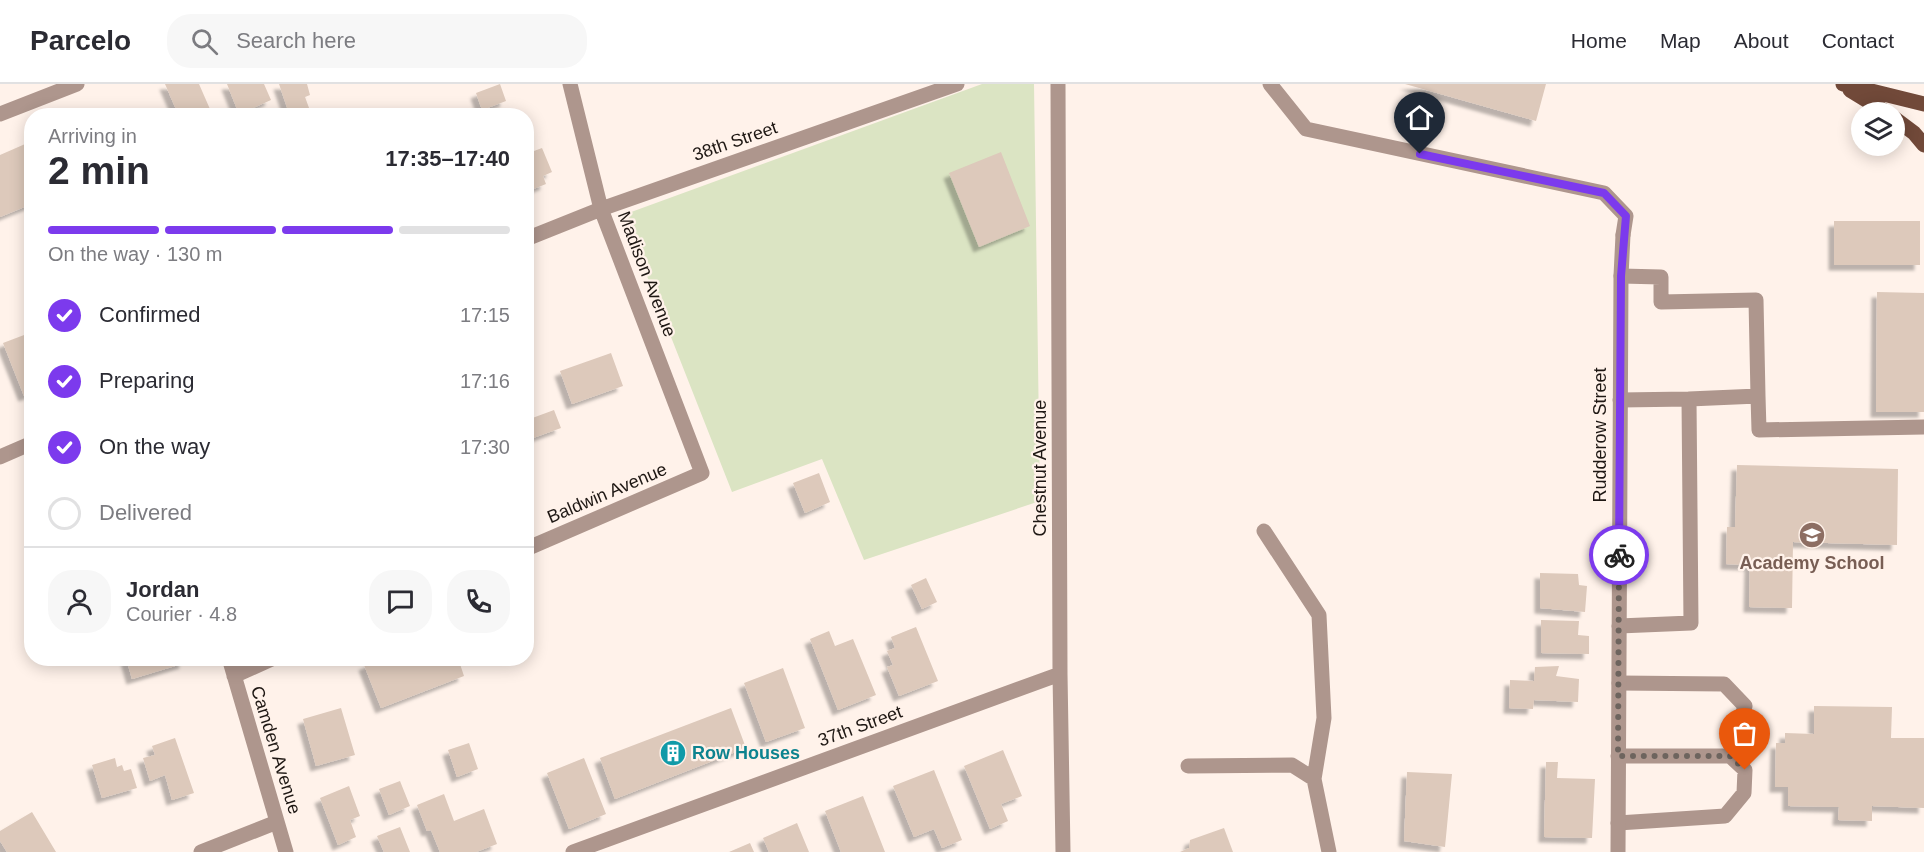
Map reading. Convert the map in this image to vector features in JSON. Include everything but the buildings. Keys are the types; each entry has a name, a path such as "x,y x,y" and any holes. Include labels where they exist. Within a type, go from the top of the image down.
{"main road":[{"path":"1842,84 1924,104"},
{"path":"1842,84 1870,102"},
{"path":"1905,126 1924,145"}],"street":[{"path":"0,114 77,84"},
{"name":"Madison Avenue","path":"570,84 601,209 702,473"},
{"name":"38th Street","path":"534,236 601,209 957,84"},
{"name":"Chestnut Avenue","path":"1058,84 1060,674 1064,852"},
{"name":"Rudderow Street","path":"1270,84 1306,129 1604,193 1626,216 1621,276 1618,852"},
{"path":"1621,276 1661,277 1661,302 1756,300 1759,430 1924,427"},
{"path":"1620,400 1758,396"},
{"path":"1618,626 1690,622 1689,399"},
{"path":"0,457 24,446"},
{"name":"Baldwin Avenue","path":"534,546 702,473"},
{"path":"1264,531 1319,615 1324,718 1314,779 1329,852"},
{"name":"Camden Avenue","path":"231,666 286,852"},
{"path":"234,676 256,666"},
{"name":"37th Street","path":"573,852 1060,674"},
{"path":"1618,683 1724,684 1745,706 1730,756"},
{"path":"1618,756 1730,756 1745,770 1744,793 1725,816 1618,823"},
{"path":"1188,766 1292,765 1314,779"},
{"path":"201,852 277,822"}],"green space":[{"path":"982,84 1034,84 1040,501 864,560 822,459 732,492 623,215"}],"way so far":[{"path":"1619,555 1618,756 1730,756 1745,770"}],"place":[{"name":"Academy School","path":"1812,535"},
{"name":"Row Houses","path":"673,753"}],"route":[{"path":"1420,154 1604,193 1626,216 1621,276 1619,555"}]}
